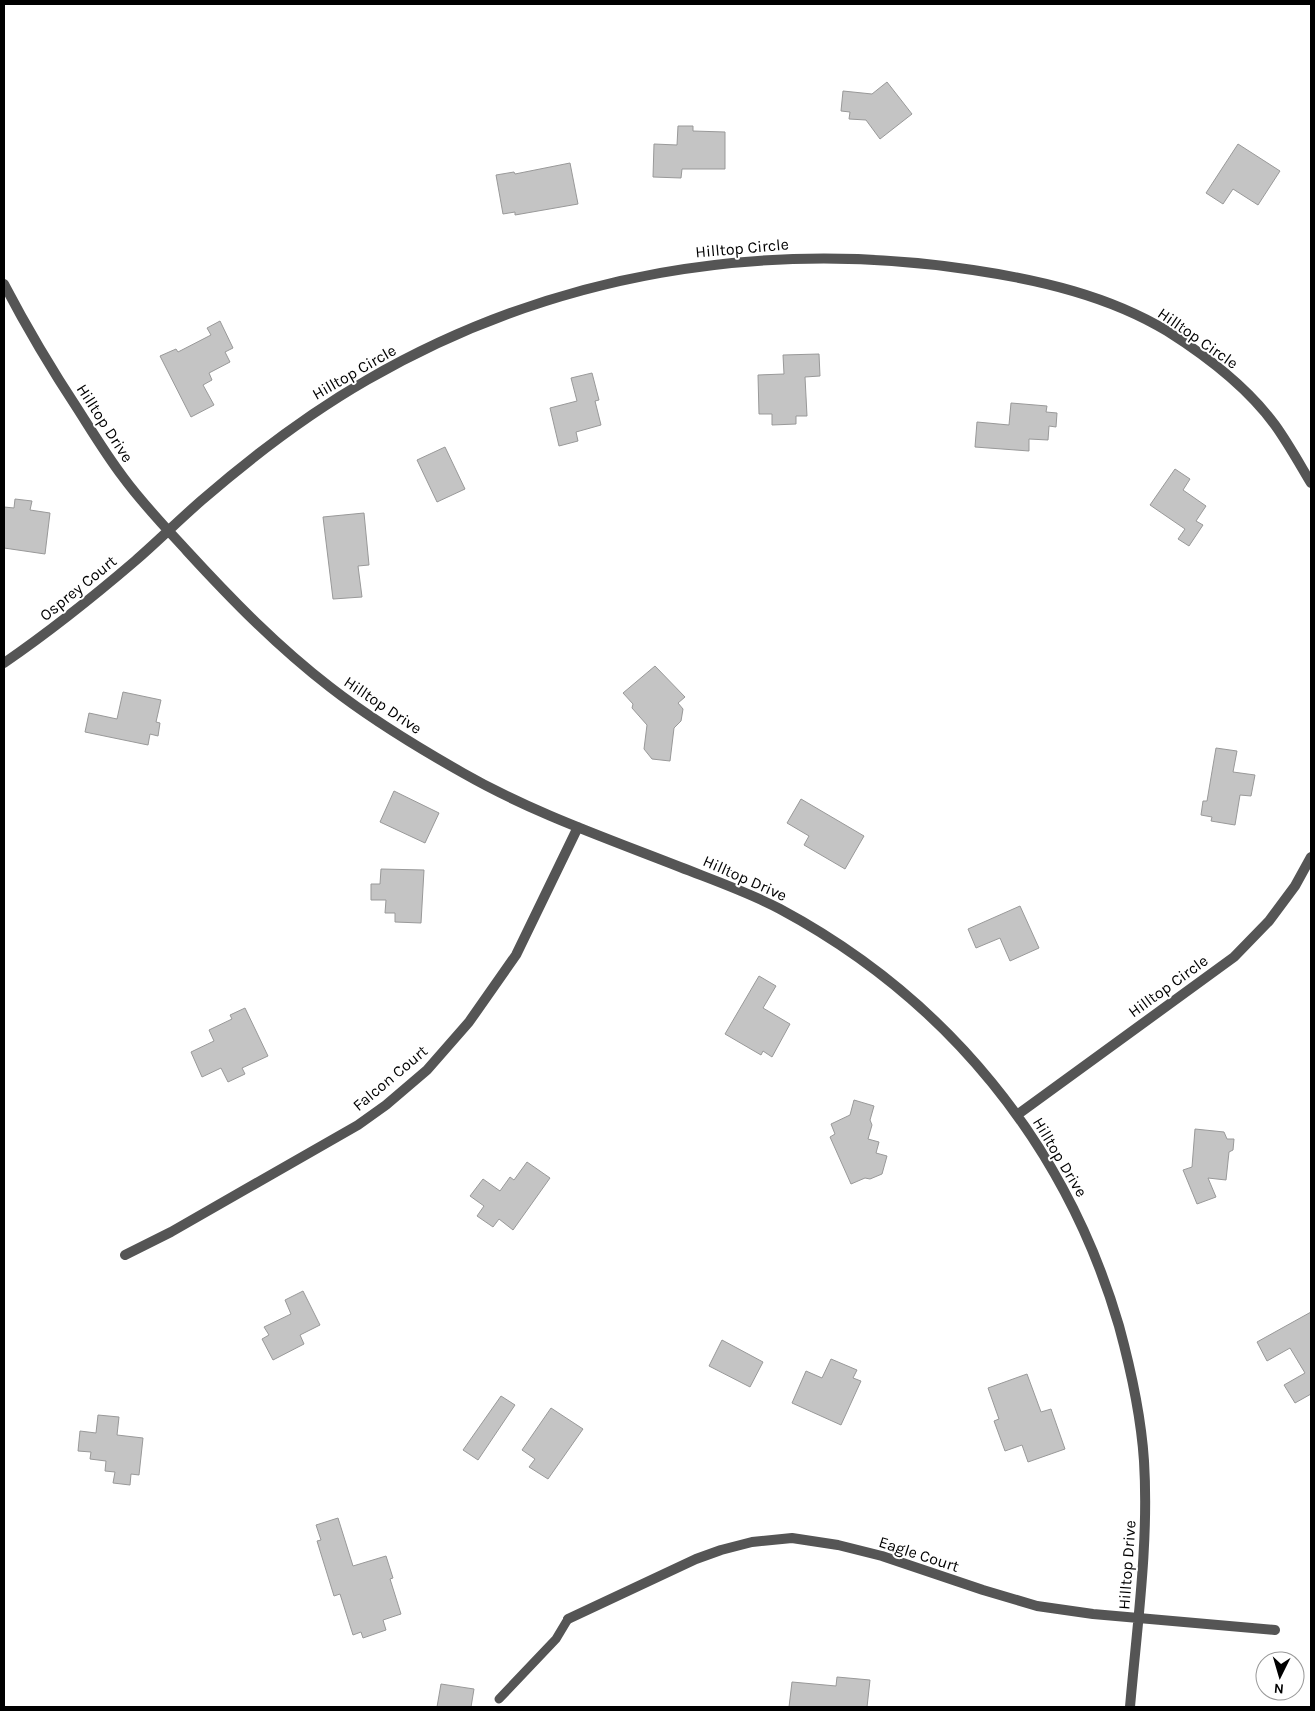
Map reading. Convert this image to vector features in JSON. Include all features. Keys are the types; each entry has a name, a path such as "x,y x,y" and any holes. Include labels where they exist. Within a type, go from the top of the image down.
{"street":[{"name":"Hilltop Circle","path":"168,531 255,456 319,409 368,379 464,331 555,297 638,277 710,265 779,258 861,259 909,262 1005,275 1094,297 1138,315 1186,344 1232,380 1273,422 1311,483"},
{"name":"Hilltop Drive","path":"4,284 49,364 107,454 139,498 251,618 308,670 335,691 402,736 460,772 525,805 578,828 739,889 778,908 863,960 932,1018 969,1055 1017,1115 1063,1187 1099,1264 1122,1339 1134,1387 1144,1460 1146,1518 1130,1707"},
{"name":"Osprey Court","path":"4,663 64,620 168,531"},
{"name":"Falcon Court","path":"125,1256 180,1228 351,1129 386,1106 427,1070 469,1022 516,955 578,828"},
{"name":"Hilltop Circle","path":"1017,1115 1234,957 1269,921 1295,886 1311,857"},
{"name":"Eagle Court","path":"568,1619 696,1559 752,1542 792,1538 838,1545 882,1556 1037,1606 1093,1614 1275,1630"}],"lane":[{"path":"499,1699 556,1639 568,1619"}],"building":[{"path":"887,82 912,114 880,139 866,120 849,119 850,112 841,111 843,91 872,94"},
{"path":"678,126 693,126 693,131 725,132 725,169 682,169 681,178 653,177 654,144 677,145"},
{"path":"1238,144 1280,171 1258,205 1233,189 1223,204 1206,193"},
{"path":"570,163 578,204 515,215 515,212 503,214 496,175 514,172 515,174"},
{"path":"220,321 233,348 225,352 230,362 209,373 212,380 203,385 214,405 191,417 160,356 176,349 178,352 211,335 207,328"},
{"path":"819,354 820,376 805,377 807,416 796,416 796,424 772,425 772,414 759,414 758,375 784,374 783,355"},
{"path":"592,373 599,400 595,401 601,425 576,432 578,441 559,446 550,408 577,401 571,378"},
{"path":"1011,403 1047,406 1046,412 1057,413 1056,427 1049,426 1048,440 1029,439 1029,451 975,447 977,422 1009,425"},
{"path":"445,447 465,489 437,502 417,460"},
{"path":"1175,469 1190,479 1183,490 1206,506 1196,521 1203,525 1189,546 1178,539 1185,529 1150,505"},
{"path":"15,499 32,501 30,510 50,513 45,554 4,548 4,507 14,508"},
{"path":"364,513 369,565 358,566 362,597 333,599 323,517"},
{"path":"655,666 685,697 678,703 683,709 681,721 674,728 670,761 652,759 644,749 647,725 632,708 633,704 623,693"},
{"path":"123,692 161,700 156,722 160,723 158,736 150,734 148,745 85,732 89,713 117,719"},
{"path":"1216,748 1237,751 1233,772 1255,775 1251,796 1240,795 1235,825 1211,821 1212,817 1201,815 1203,801 1207,801"},
{"path":"394,791 439,813 425,843 380,822"},
{"path":"801,799 864,836 845,869 804,845 809,836 787,823"},
{"path":"381,869 424,870 421,923 395,922 395,913 385,913 386,900 371,900 371,884 380,884"},
{"path":"1020,906 1039,948 1010,961 1000,938 976,948 968,929"},
{"path":"759,976 776,986 763,1008 790,1024 772,1057 763,1051 761,1055 725,1034"},
{"path":"245,1008 268,1056 242,1068 245,1074 228,1082 221,1068 202,1077 191,1052 214,1041 209,1030 232,1019 230,1015"},
{"path":"854,1100 874,1106 868,1139 879,1142 876,1153 887,1156 882,1174 851,1184 830,1137 835,1134 831,1124 850,1115"},
{"path":"1195,1129 1224,1132 1227,1139 1234,1139 1233,1150 1229,1152 1226,1180 1208,1178 1216,1197 1197,1204 1183,1170 1192,1167"},
{"path":"527,1162 550,1178 513,1230 499,1219 493,1227 477,1216 484,1206 470,1196 483,1179 500,1191 510,1177 514,1180"},
{"path":"303,1291 320,1325 300,1335 304,1344 273,1360 262,1339 269,1335 264,1327 291,1314 285,1300"},
{"path":"1311,1312 1311,1394 1295,1403 1284,1385 1305,1373 1290,1348 1267,1361 1257,1342"},
{"path":"722,1340 763,1362 750,1387 709,1366"},
{"path":"831,1359 857,1370 853,1378 861,1381 841,1425 792,1403 806,1371 822,1378"},
{"path":"1027,1374 1041,1412 1051,1409 1065,1449 1028,1462 1022,1445 1005,1451 994,1421 999,1419 988,1388"},
{"path":"501,1396 515,1405 478,1460 463,1450"},
{"path":"551,1408 583,1429 548,1479 529,1467 535,1459 522,1450"},
{"path":"98,1415 119,1417 117,1435 143,1438 139,1475 131,1474 130,1485 113,1483 115,1472 105,1471 106,1461 90,1459 91,1452 78,1451 80,1431 96,1433"},
{"path":"338,1518 353,1566 386,1556 393,1578 390,1579 401,1614 383,1620 386,1630 363,1638 361,1632 353,1635 340,1594 334,1596 317,1541 321,1540 316,1525"},
{"path":"837,1677 870,1680 867,1707 789,1707 792,1682 836,1686"},
{"path":"441,1684 474,1689 471,1707 437,1707"}]}
